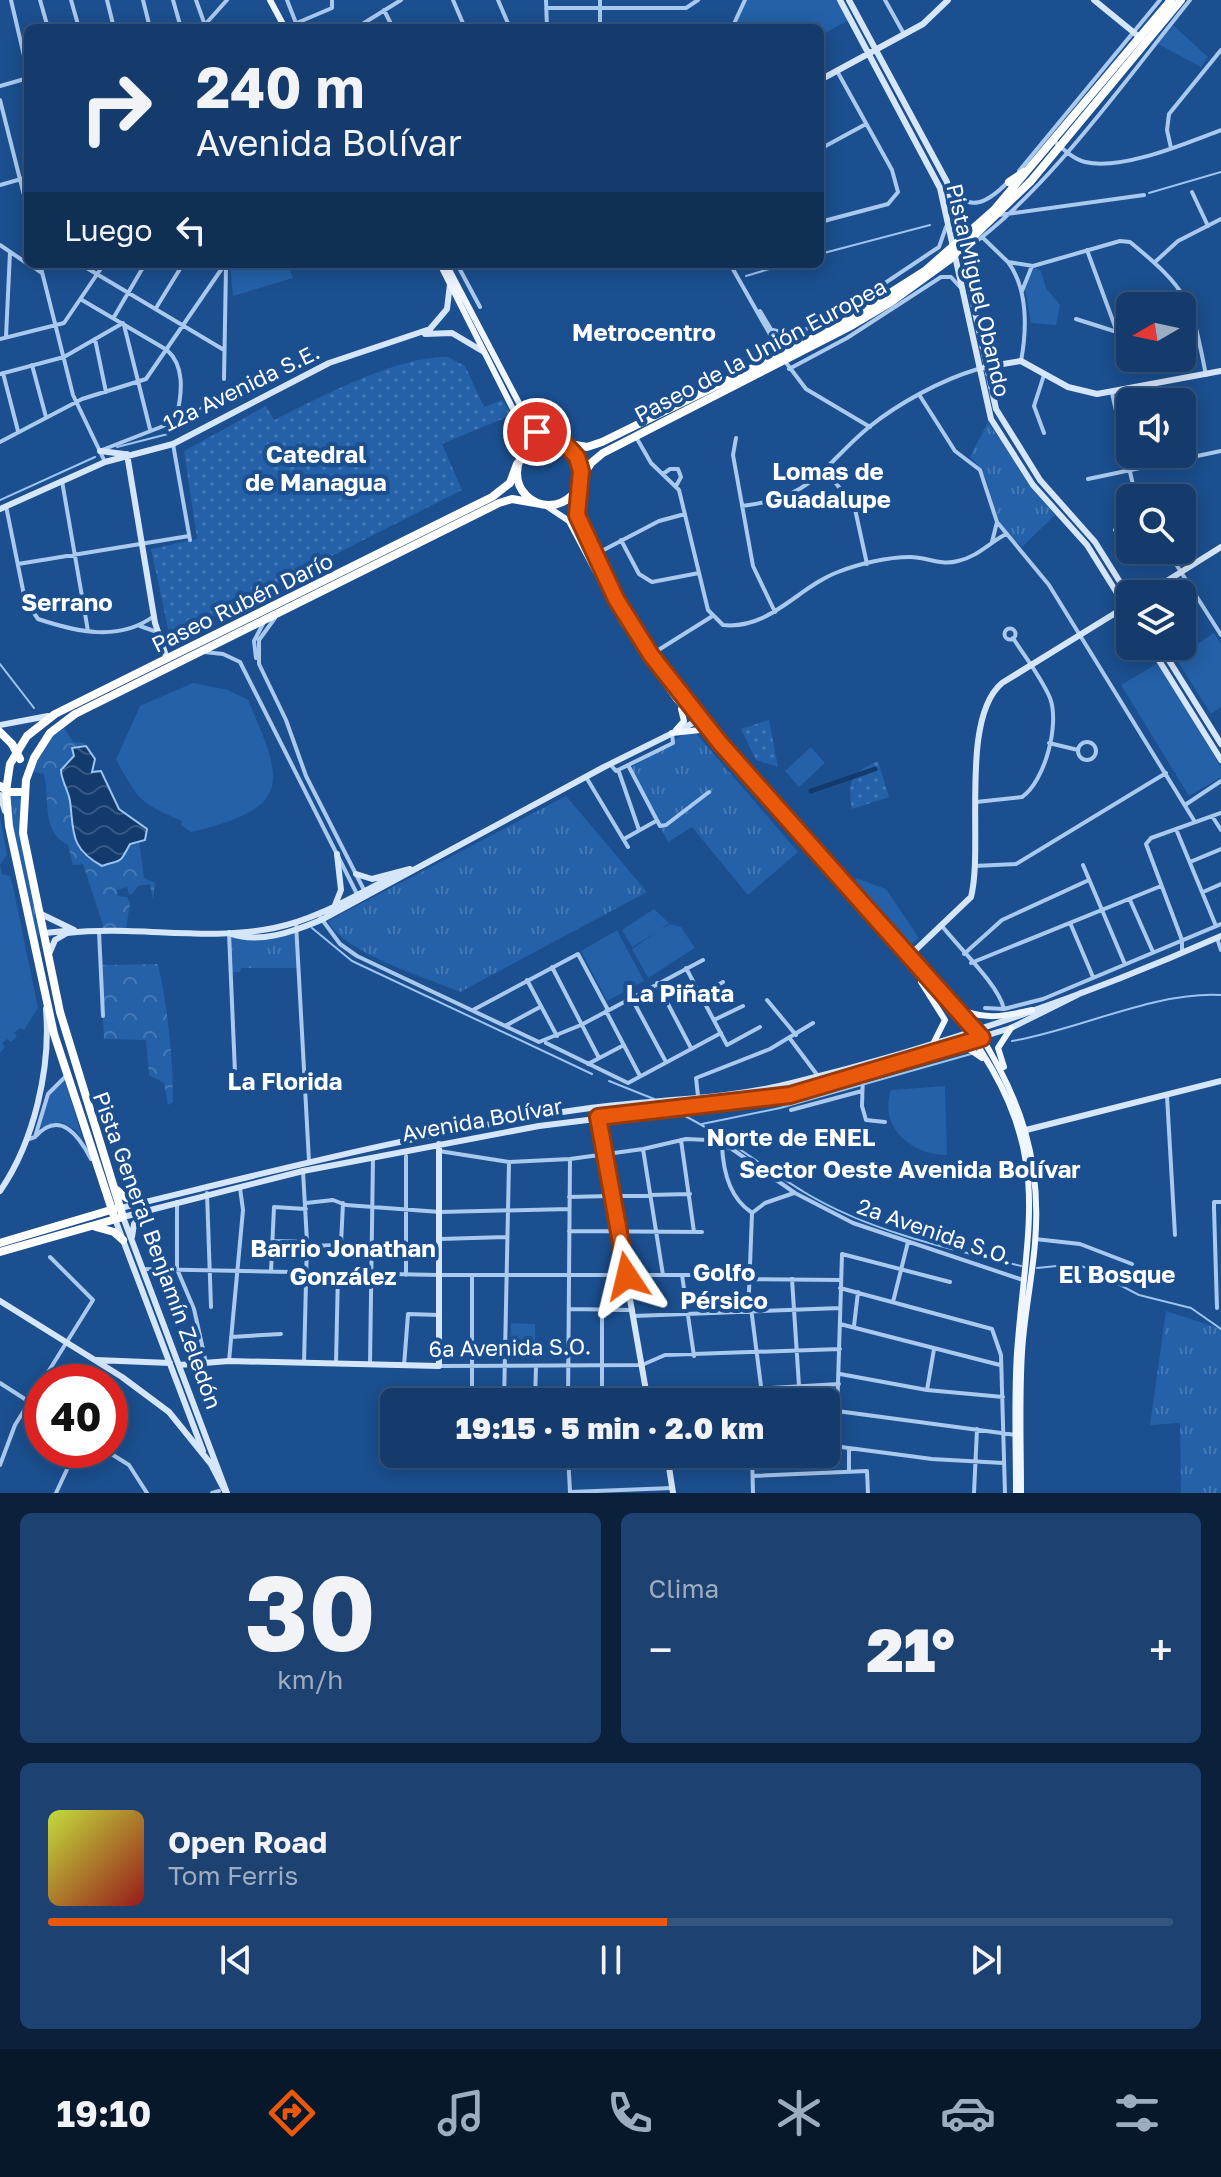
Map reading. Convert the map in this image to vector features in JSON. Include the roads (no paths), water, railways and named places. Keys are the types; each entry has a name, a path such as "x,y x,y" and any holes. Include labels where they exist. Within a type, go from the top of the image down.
{"highway":[{"name":"Paseo de la Unión Europea","path":"555,441 581,447 596,445 891,302 1003,215 1034,182 1139,38 1171,0"},
{"name":"Paseo de la Unión Europea","path":"1139,38 1181,0"},
{"name":"Paseo de la Unión Europea","path":"579,484 596,458 738,383 909,283 958,249 1042,155 1060,146"},
{"path":"1009,182 1042,155"},
{"path":"555,441 575,454 581,467 579,484 564,501 543,504 521,488 518,461 533,444 555,441"},
{"name":"Paseo Rubén Darío","path":"26,780 36,753 50,733 67,718 212,638 500,492 510,483 518,461"},
{"name":"Paseo Rubén Darío","path":"168,663 264,621 499,503 512,499 543,504"},
{"name":"Paseo Rubén Darío","path":"2,791 8,767 22,743 55,714 94,701"},
{"path":"0,732 12,744 26,780"},
{"name":"Pista General Benjamín Zeledón","path":"26,780 23,833 60,1012 117,1213"},
{"path":"2,791 25,792"},
{"name":"Pista General Benjamín Zeledón","path":"2,791 44,994 99,1173 107,1186"},
{"path":"36,955 38,939 44,933"},
{"path":"60,1012 71,1064 67,1075"},
{"path":"127,1241 90,1221 107,1186 145,1206"},
{"name":"Avenida Bolívar","path":"0,1252 117,1213"},
{"name":"Avenida Bolívar","path":"0,1243 90,1221"}],"main road":[{"path":"270,0 283,24"},
{"name":"Pista Miguel Obando","path":"840,0 937,181 958,249 1002,423 1040,480 1095,542 1116,581"},
{"name":"Pista Miguel Obando","path":"849,0 947,182 961,289 986,408 997,431 1033,485 1087,545 1116,586"},
{"path":"824,78 923,24 948,0"},
{"path":"1094,0 1139,38"},
{"path":"444,268 523,431 518,461"},
{"path":"445,268 530,424 555,441"},
{"name":"12a Avenida S.E.","path":"3,507 62,481 102,455 127,454 173,444 312,370 430,329 443,314 450,296 449,280"},
{"name":"12a Avenida S.E.","path":"410,337 452,333 469,340 489,358"},
{"path":"978,369 1021,361 1085,393 1112,393 1221,371"},
{"path":"102,455 127,454 157,632 168,663"},
{"path":"579,484 577,515 594,555 651,655 711,740 907,958 977,1030 978,1039 1012,1109 1028,1163 1031,1215 1017,1356 1018,1493"},
{"path":"543,504 569,521 623,623 676,699 685,718 672,733"},
{"path":"1168,580 1221,547"},
{"path":"907,958 971,897 976,758 993,693 1030,665 1116,611"},
{"path":"1159,660 1221,760"},
{"path":"1169,660 1221,744"},
{"path":"676,699 907,958 945,1020 934,1042"},
{"path":"0,725 25,723 55,714"},
{"path":"361,894 698,721"},
{"path":"672,733 697,729 711,740"},
{"path":"331,912 341,890 337,854"},
{"path":"44,933 229,933 296,926 331,912 420,865"},
{"path":"356,874 372,879 410,869"},
{"path":"39,911 49,921 77,932"},
{"path":"49,957 55,940 67,933 77,932"},
{"path":"1081,993 1219,937"},
{"path":"915,972 969,1033 978,1039 1006,1075"},
{"name":"Avenida Bolívar","path":"145,1206 177,1202 240,1185 373,1157 439,1148 598,1117 790,1095 1011,1028 1081,993"},
{"name":"Avenida Bolívar","path":"117,1213 309,1161 439,1136 583,1109 762,1089 969,1033 1081,993"},
{"path":"0,1191 26,1140 46,1051 44,994"},
{"path":"954,1005 971,1014 991,1017 1032,1010"},
{"path":"1011,1028 998,1048 1026,1130 1035,1179 1035,1239 1022,1353 1018,1493"},
{"path":"949,1048 973,1050 994,1070"},
{"path":"833,1071 856,1067 863,1073 866,1065 884,1056"},
{"path":"1026,1130 1221,1081"},
{"path":"598,1117 614,1105"},
{"path":"583,1109 596,1113 598,1117 645,1388"},
{"path":"439,1136 439,1366"},
{"path":"127,1241 145,1206"},
{"name":"Pista General Benjamín Zeledón","path":"117,1213 170,1363 193,1412 221,1493"},
{"name":"Pista General Benjamín Zeledón","path":"127,1241 142,1269 179,1365 206,1459 221,1493"},
{"path":"0,1301 100,1364"},
{"path":"156,1324 171,1358 179,1365"},
{"path":"145,1362 159,1356 163,1344"},
{"path":"92,1359 170,1363 176,1368 193,1412 180,1418 128,1381"},
{"path":"127,1364 131,1361"},
{"name":"6a Avenida S.O.","path":"179,1365 229,1361 439,1366"},
{"path":"184,1379 186,1391"},
{"path":"152,1398 169,1412 206,1459"},
{"path":"669,1468 673,1490"}],"street":[{"path":"11,0 24,58"},
{"path":"40,0 47,24"},
{"path":"71,0 78,24"},
{"path":"107,0 113,24"},
{"path":"143,0 149,24"},
{"path":"173,0 180,24"},
{"path":"196,0 203,24"},
{"path":"207,24 227,0"},
{"path":"287,0 296,23 332,8 332,1"},
{"path":"362,24 401,0"},
{"path":"453,0 463,24"},
{"path":"498,0 508,24"},
{"path":"546,0 547,24"},
{"path":"600,0 600,24"},
{"path":"651,7 652,0"},
{"path":"546,8 686,8 698,0"},
{"path":"734,24 745,0"},
{"path":"885,0 904,34"},
{"path":"947,182 960,198 976,204 991,199 1139,38 1160,0"},
{"path":"1190,0 1060,146 1085,162 1098,163 1134,158 1221,130"},
{"path":"384,10 391,24"},
{"path":"1171,148 1167,130 1169,114 1221,50"},
{"path":"824,221 888,204 897,197 898,187 892,170 837,71"},
{"path":"0,86 24,77"},
{"path":"0,100 24,193"},
{"path":"824,147 866,124"},
{"path":"0,185 24,178"},
{"path":"773,330 793,335 826,321 939,247 946,228 937,181"},
{"path":"1192,192 1208,226"},
{"path":"958,249 982,237 1003,215 1144,195"},
{"path":"1155,262 1178,241 1221,219"},
{"path":"982,237 1008,262 1021,293 1025,329 1021,361"},
{"path":"1008,262 1033,266 1087,250 1130,242 1184,292"},
{"path":"0,245 24,261"},
{"path":"1087,250 1116,329"},
{"path":"10,252 3,338 57,327 82,300 101,268"},
{"path":"1021,293 1033,266"},
{"path":"34,268 42,273"},
{"path":"41,268 76,402 102,455 166,425 177,415 178,360 124,323 82,300"},
{"path":"87,268 224,350"},
{"path":"114,317 143,268"},
{"path":"156,308 181,268"},
{"path":"0,442 76,402 146,379 223,268"},
{"path":"224,379 226,268"},
{"path":"459,268 480,307"},
{"path":"732,268 783,355"},
{"path":"789,369 847,338 941,277 951,277 961,289"},
{"path":"755,307 773,330 789,369 806,389 870,427"},
{"path":"1076,319 1116,332"},
{"path":"18,431 2,373 64,357 124,323"},
{"path":"124,323 150,430"},
{"path":"1196,327 1206,375"},
{"path":"95,339 106,392"},
{"path":"32,365 46,417"},
{"path":"742,506 782,497 827,471 870,427 920,396 978,369"},
{"path":"1044,433 1034,406 1045,373"},
{"path":"1112,393 1132,484"},
{"path":"920,396 955,451 980,470 997,522 1049,585 1195,822"},
{"path":"636,436 651,463 676,486 711,617"},
{"path":"736,438 733,455 755,574 775,612"},
{"path":"18,564 190,538 173,444"},
{"path":"1088,479 1221,451"},
{"path":"663,474 670,469 678,469 681,477 676,486"},
{"path":"827,471 855,509 867,564"},
{"path":"62,481 88,631"},
{"path":"3,507 30,610 50,623 106,634 140,626 154,616"},
{"path":"594,555 659,521 685,514"},
{"path":"992,542 997,522"},
{"path":"711,617 729,625 775,612 824,578 867,564 910,557 952,563 975,556 1006,534"},
{"path":"621,540 639,574 652,582 699,573"},
{"path":"1176,564 1221,635"},
{"path":"259,664 259,640 278,613"},
{"path":"651,655 711,617"},
{"path":"264,621 254,641 259,664 286,720 306,776 356,874 361,894"},
{"path":"140,626 157,632"},
{"path":"973,802 1012,800 1029,792 1037,781 1048,743 1052,705 1013,638"},
{"path":"198,652 223,654 240,662 337,854 361,894"},
{"path":"271,722 283,713"},
{"path":"271,722 280,724 286,720"},
{"path":"619,772 673,743 672,733"},
{"path":"1048,743 1078,750 1085,760 1096,752 1088,742 1078,750"},
{"path":"610,764 619,772 639,830"},
{"path":"629,767 656,821 666,825 709,792"},
{"path":"974,866 1016,864 1166,773"},
{"path":"586,777 628,847"},
{"path":"1185,805 1221,781"},
{"path":"626,791 639,787"},
{"path":"318,816 325,813"},
{"path":"1181,954 1182,940 1146,844 1151,838 1221,813"},
{"path":"1212,816 1221,830"},
{"path":"624,839 656,821"},
{"path":"985,1008 1004,1009 1043,999 1218,925 1176,829"},
{"path":"1190,862 1221,849"},
{"path":"1083,865 1124,963"},
{"path":"964,954 1002,920 1089,880"},
{"path":"1203,892 1221,884"},
{"path":"971,963 1161,886"},
{"path":"1130,900 1153,952"},
{"path":"320,917 340,944 357,956 628,1083 721,1033"},
{"path":"1071,925 1093,977"},
{"path":"296,926 309,1161"},
{"path":"942,926 971,963 996,987 1004,1009"},
{"path":"99,932 103,1016"},
{"path":"229,933 235,1073"},
{"path":"1219,937 1221,950"},
{"path":"473,1010 578,954 640,1076"},
{"path":"542,1042 581,1025 703,960"},
{"path":"552,967 599,1058"},
{"path":"686,968 727,1045 760,1027"},
{"path":"1103,973 1106,983"},
{"path":"527,980 557,1036"},
{"path":"700,995 723,982"},
{"path":"657,983 691,1048"},
{"path":"631,996 666,1062"},
{"path":"767,1000 818,1076"},
{"path":"714,1020 743,1006"},
{"path":"505,1026 540,1007"},
{"path":"698,1096 693,1083 696,1078 793,1037 813,1023"},
{"path":"587,1064 624,1045"},
{"path":"863,1073 866,1120 885,1122"},
{"path":"35,1137 48,1094 67,1075"},
{"path":"791,1110 862,1090"},
{"path":"1167,1096 1175,1235"},
{"path":"26,1140 50,1126 68,1127 77,1135 99,1173"},
{"path":"681,1140 694,1232"},
{"name":"2a Avenida S.O.","path":"439,1148 509,1162 570,1159 643,1149 681,1140 708,1140 722,1145 795,1193 853,1223 1026,1280"},
{"path":"722,1145 722,1159 736,1202 752,1213"},
{"path":"643,1149 663,1275"},
{"path":"406,1156 406,1275"},
{"path":"370,1365 373,1157"},
{"path":"568,1388 570,1159"},
{"path":"504,1388 509,1162"},
{"path":"303,1171 307,1244 304,1363"},
{"path":"229,1361 243,1210 240,1185"},
{"path":"207,1193 211,1307"},
{"path":"795,1193 765,1203 752,1213 749,1279 761,1388 839,1384"},
{"path":"569,1197 690,1194"},
{"path":"341,1244 343,1201"},
{"path":"271,1272 274,1207 343,1201 372,1207 440,1212 569,1209"},
{"path":"177,1202 177,1269 194,1309 206,1363"},
{"path":"1217,1308 1214,1202 1221,1202"},
{"path":"569,1231 702,1232"},
{"path":"440,1239 506,1237"},
{"path":"1035,1239 1080,1244 1132,1264"},
{"path":"272,1241 372,1244"},
{"path":"893,1302 908,1242"},
{"path":"839,1388 842,1254 950,1282"},
{"path":"50,1257 93,1300 52,1364"},
{"path":"142,1269 406,1275 701,1275"},
{"path":"336,1364 338,1273"},
{"path":"472,1275 472,1388"},
{"path":"682,1275 694,1356"},
{"path":"749,1279 840,1280"},
{"path":"792,1279 801,1386"},
{"path":"840,1288 992,1329 998,1341 1001,1365 1005,1493"},
{"path":"854,1327 858,1292"},
{"path":"569,1309 688,1315 840,1308"},
{"path":"602,1310 602,1388"},
{"path":"404,1366 408,1314 439,1315"},
{"path":"840,1324 1001,1365"},
{"path":"231,1337 281,1334"},
{"name":"6a Avenida S.O.","path":"439,1366 642,1365 665,1355 840,1349"},
{"path":"927,1390 934,1349"},
{"path":"535,1388 536,1366"},
{"path":"840,1374 927,1390 1003,1397"},
{"path":"0,1383 24,1398"},
{"path":"0,1465 24,1410"},
{"path":"840,1410 1016,1435"},
{"path":"974,1493 977,1429"},
{"path":"840,1447 1004,1466 1016,1472"},
{"path":"849,1449 849,1471"},
{"path":"128,1464 147,1493"},
{"path":"56,1493 68,1468"},
{"path":"569,1468 570,1492 673,1490"},
{"path":"753,1468 753,1493"},
{"path":"753,1476 869,1472 868,1493"}],"water":[{"path":"86,746 95,759 92,772 101,771 119,809 147,829 145,840 130,844 119,860 102,866 78,845 70,801 61,774 74,756 72,748"}],"waterway":[{"path":"1149,193 1221,172"},
{"path":"824,253 930,225"},
{"path":"746,276 773,268"},
{"path":"117,447 168,434 207,403 272,369"},
{"path":"0,500 95,457"},
{"path":"0,664 34,708"},
{"path":"811,791 875,769"},
{"path":"312,928 352,961 592,1074"},
{"path":"1012,1041 1170,999 1221,995"},
{"path":"702,1124 780,1108 971,1054"},
{"path":"609,1081 654,1099"},
{"path":"679,1113 804,1192 855,1218 910,1237 1021,1266"},
{"path":"1037,1268 1076,1264 1139,1295 1191,1308 1221,1329"}],"district":[{"name":"Metrocentro","path":"644,331"},
{"name":"Catedral de Managua","path":"316,467"},
{"name":"Lomas de Guadalupe","path":"828,484"},
{"name":"Serrano","path":"67,601"},
{"name":"La Piñata","path":"680,992"},
{"name":"La Florida","path":"285,1080"},
{"name":"Norte de ENEL","path":"791,1136"},
{"name":"Sector Oeste Avenida Bolívar","path":"910,1168"},
{"name":"Barrio Jonathan González","path":"343,1261"},
{"name":"El Bosque","path":"1117,1273"},
{"name":"Golfo Pérsico","path":"724,1285"}]}
